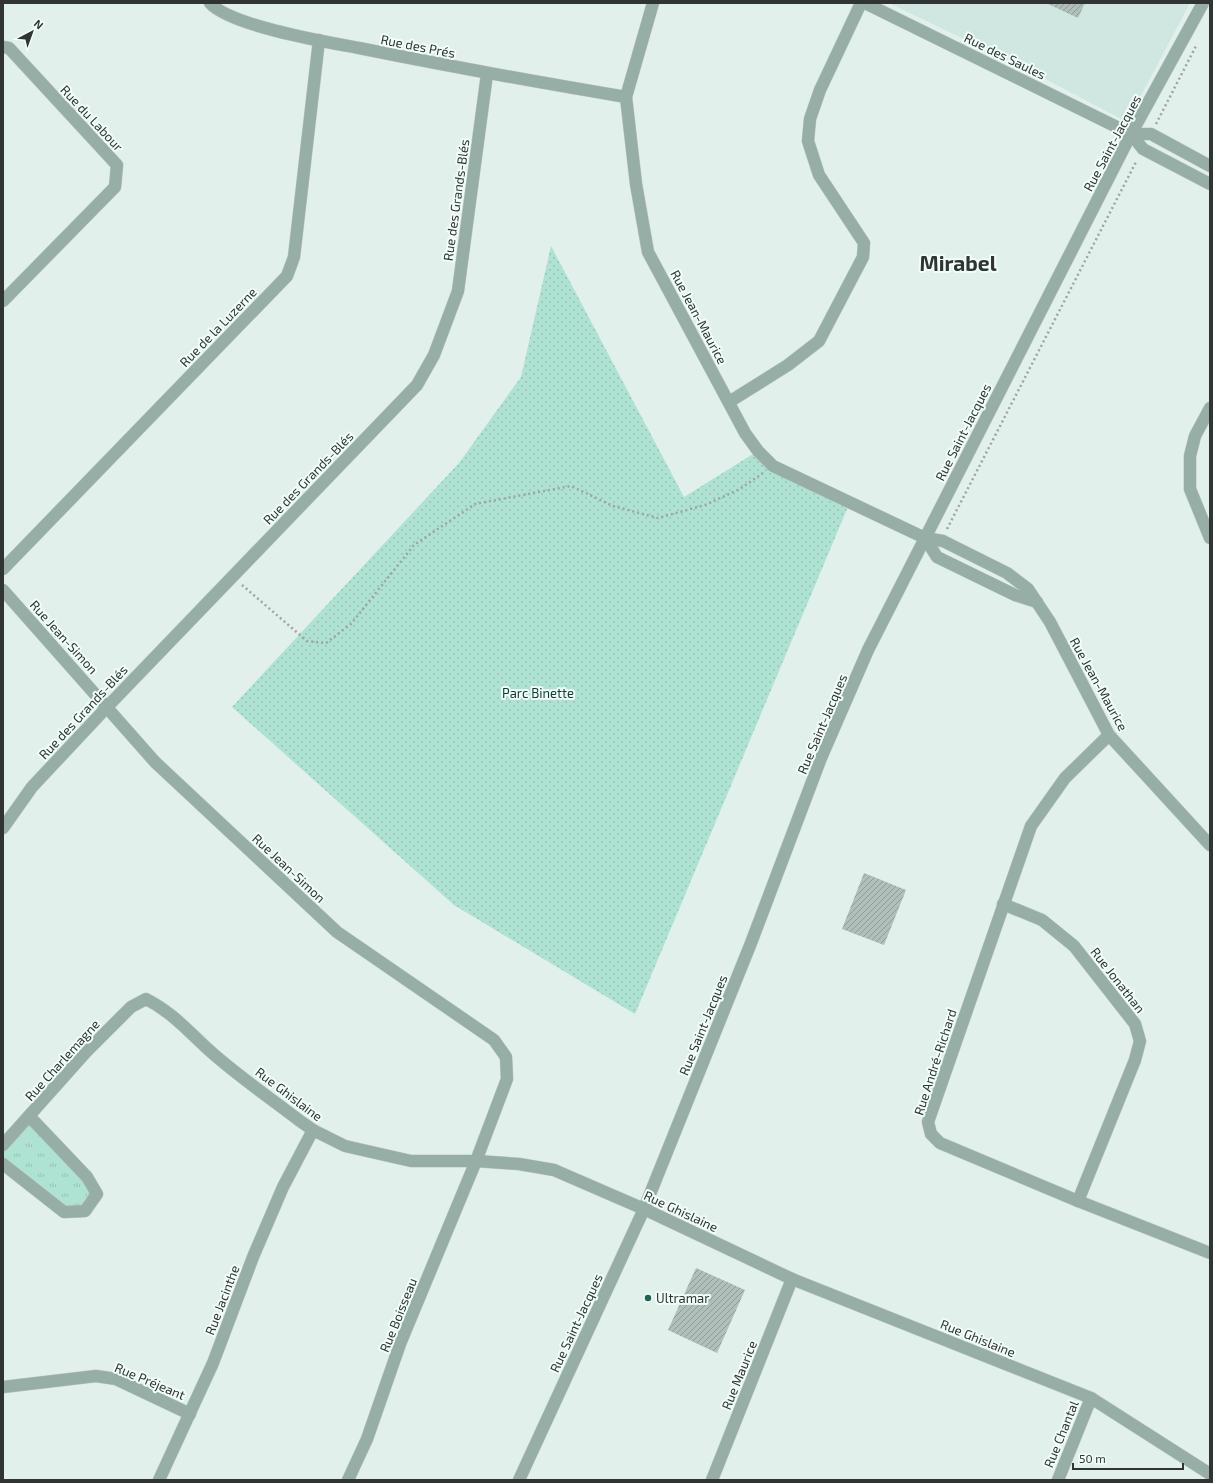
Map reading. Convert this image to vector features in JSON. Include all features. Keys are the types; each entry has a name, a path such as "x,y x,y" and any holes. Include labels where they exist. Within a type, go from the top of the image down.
{"street":[{"name":"Rue des Prés","path":"210,3 214,8 241,21 318,40 487,74 626,97"},
{"name":"Rue Jean-Maurice","path":"653,3 626,97 636,184 648,252 728,402 753,445 773,466 925,538 943,541 1007,573 1028,589 1050,622 1109,735 1210,845"},
{"path":"728,402 788,365 819,341 863,257 864,243 819,176 808,141 810,120 820,90 861,3"},
{"name":"Rue des Saules","path":"865,3 1132,134 1151,134 1210,166"},
{"name":"Rue Saint-Jacques","path":"520,1480 644,1209 752,943 821,758 868,650 1132,134 1202,3"},
{"name":"Rue de la Luzerne","path":"3,569 287,276 294,257 318,40"},
{"name":"Rue du Labour","path":"3,47 9,48 117,165 115,187 3,301"},
{"name":"Rue des Grands-Blés","path":"3,828 32,788 107,707 417,385 434,355 458,291 487,74"},
{"name":"Rue des Saules","path":"1132,134 1143,149 1210,184"},
{"path":"1210,408 1196,436 1190,456 1190,489 1210,538"},
{"path":"925,538 937,557 1015,595 1037,602"},
{"name":"Rue Jean-Simon","path":"3,590 155,762 337,932 494,1040 506,1057 507,1079 476,1161"},
{"name":"Rue André-Richard","path":"1109,735 1065,778 1031,826 928,1122 931,1134 940,1143 1078,1201 1210,1253"},
{"name":"Rue Jonathan","path":"1003,904 1042,920 1074,946 1135,1024 1140,1041 1135,1060 1078,1201"},
{"name":"Rue Ghislaine","path":"146,999 159,1006 180,1022 210,1051 313,1130 345,1146 411,1161 476,1161 518,1164 554,1170 644,1209 792,1279 1091,1398 1210,1474"},
{"name":"Rue Charlemagne","path":"3,1145 86,1052 131,1007 146,999"},
{"path":"3,1164 64,1212 85,1211 97,1194 87,1177 29,1116"},
{"name":"Rue Jacinthe","path":"159,1480 214,1363 254,1257 283,1187 313,1130"},
{"name":"Rue Boisseau","path":"348,1480 367,1440 400,1344 476,1161"},
{"name":"Rue Maurice","path":"712,1480 792,1279"},
{"name":"Rue Préjeant","path":"3,1387 96,1376 116,1379 190,1414"},
{"name":"Rue Chantal","path":"1058,1480 1091,1398"}],"path":[{"path":"1151,134 1200,40"},
{"path":"925,538 945,534 1143,149"},
{"path":"233,577 307,641 326,643 351,624 414,545 475,504 571,486 613,506 658,518 706,505 740,489 773,466"}],"shaded area":[{"path":"889,3 1190,3 1127,122 1032,72"}],"green space":[{"name":"Parc Binette","path":"551,246 684,497 758,451 850,502 635,1014 454,905 232,707 459,463 521,377"},
{"path":"29,1116 97,1194 85,1211 64,1212 3,1164 3,1145"}],"building":[{"path":"1046,3 1085,3 1078,18"},
{"path":"864,873 906,890 884,945 842,929"},
{"path":"696,1268 745,1290 717,1353 668,1330"}],"place":[{"name":"Ultramar","path":"648,1298"}],"district":[{"name":"Mirabel","path":"958,262"}]}
